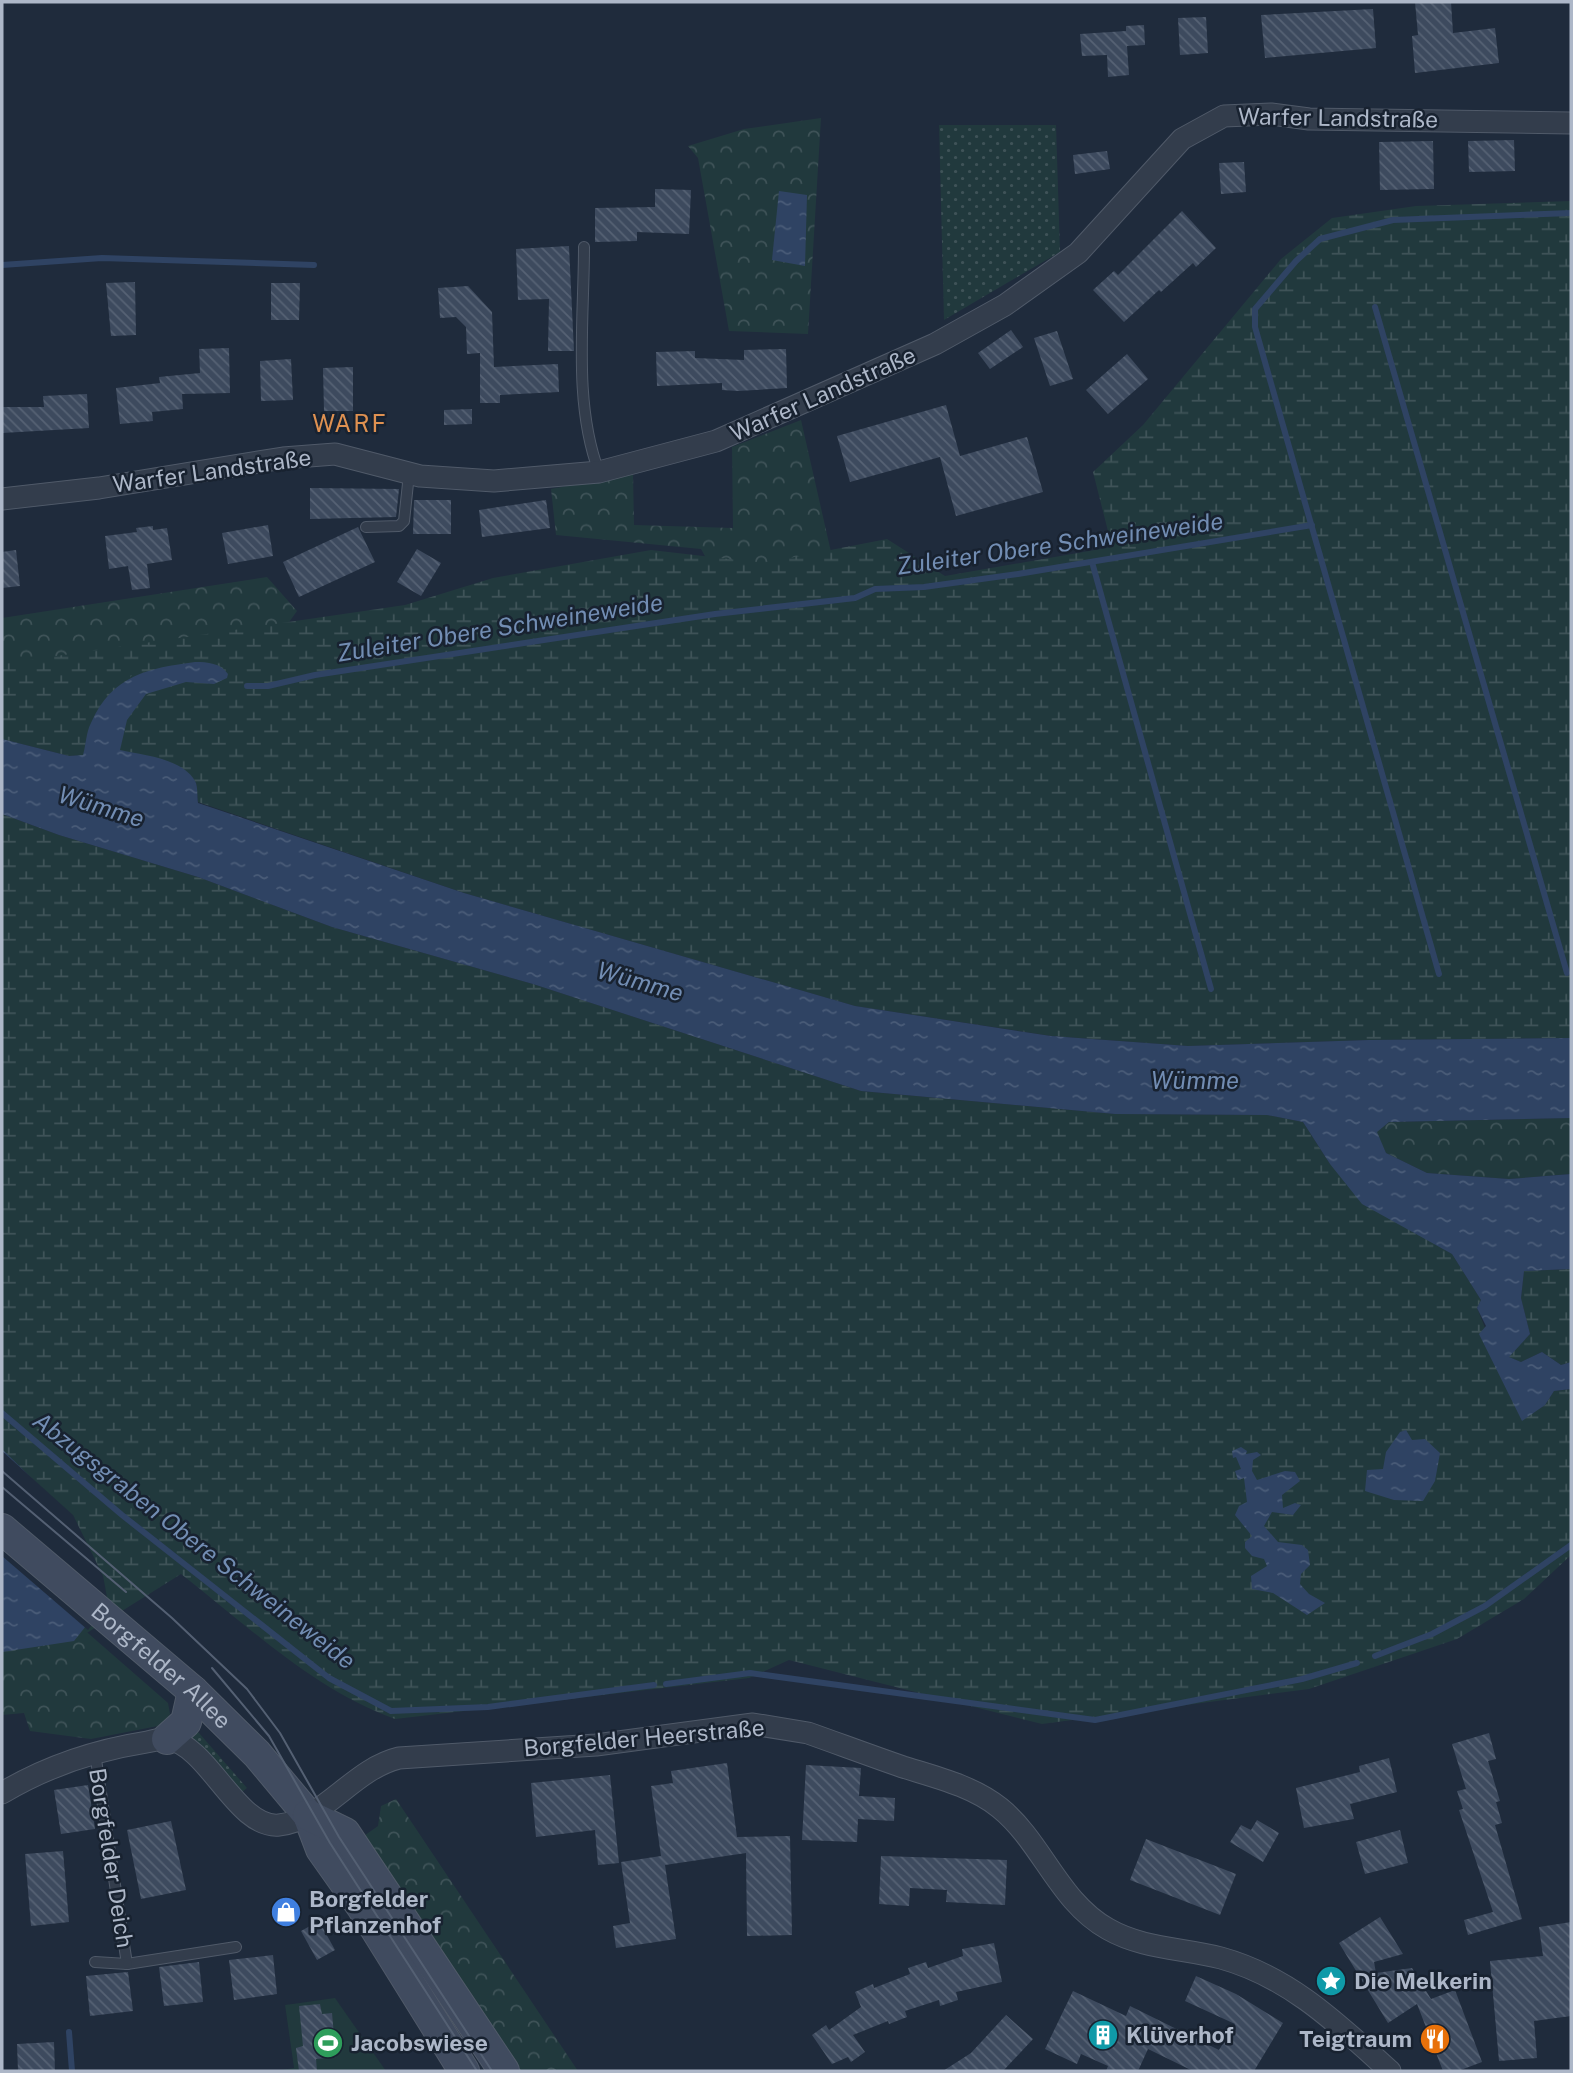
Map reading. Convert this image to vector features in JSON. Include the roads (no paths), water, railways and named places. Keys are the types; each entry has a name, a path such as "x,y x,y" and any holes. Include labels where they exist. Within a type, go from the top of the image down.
{"main road":[{"name":"Borgfelder Allee","path":"2,1529 193,1691 257,1754 308,1815 321,1849 362,1907 464,2071"},
{"path":"167,1739 186,1722 193,1691"},
{"name":"Borgfelder Allee","path":"308,1815 345,1833 504,2071"}],"street":[{"name":"Warfer Landstraße","path":"2,499 335,454 409,474 494,481 599,472 743,431 934,344 1005,305 1077,253 1182,139 1224,116 1271,114 1309,119 1571,123"},
{"name":"Borgfelder Heerstraße","path":"308,1815 365,1771 380,1763 399,1758 596,1745 753,1724 808,1733 948,1782 999,1807 1019,1828 1073,1900 1095,1921 1128,1939 1218,1957 1251,1967 1290,1986 1331,2017 1390,2071"},
{"name":"Borgfelder Deich","path":"2,1793 64,1763 94,1753 121,1745 167,1739"},
{"path":"167,1739 189,1749 254,1818 278,1825 308,1815"}],"lane":[{"path":"584,247 584,383 589,446 599,472"},
{"path":"366,527 399,526 404,521 409,474"},
{"name":"Borgfelder Deich","path":"94,1753 127,1964"},
{"name":"Borgfelder Deich","path":"95,1962 127,1964 236,1947"}],"water":[{"path":"779,191 807,195 805,266 772,260"},
{"name":"Wümme","path":"195,662 217,665 225,670 227,678 214,684 186,682 146,694 127,720 120,750 161,759 181,767 195,781 198,803 464,893 855,1006 1051,1036 1188,1046 1369,1040 1571,1038 1571,1118 1389,1122 1377,1132 1386,1153 1427,1173 1509,1179 1571,1174 1571,1269 1524,1271 1521,1298 1530,1334 1509,1357 1521,1362 1542,1352 1561,1365 1571,1362 1571,1389 1554,1391 1545,1405 1522,1421 1479,1334 1486,1326 1477,1308 1481,1300 1452,1254 1362,1204 1330,1164 1303,1122 1267,1115 1115,1114 861,1091 533,984 332,927 198,877 59,835 2,814 2,739 69,756 83,755 89,727 100,707 121,684 147,671"},
{"path":"1406,1430 1412,1440 1425,1439 1440,1453 1435,1481 1423,1501 1394,1500 1365,1491 1367,1470 1383,1469 1386,1452 1400,1432"},
{"path":"1241,1447 1247,1451 1246,1454 1257,1452 1261,1455 1253,1460 1252,1471 1257,1480 1285,1471 1295,1472 1300,1481 1282,1495 1283,1508 1295,1503 1301,1505 1293,1515 1272,1512 1264,1526 1278,1542 1302,1545 1308,1550 1310,1565 1301,1574 1300,1584 1309,1594 1325,1603 1307,1615 1273,1593 1252,1589 1251,1576 1267,1566 1264,1559 1252,1556 1245,1548 1245,1542 1252,1536 1235,1515 1239,1506 1247,1502 1244,1478 1238,1480 1235,1471 1241,1469 1236,1457 1233,1458 1232,1451"},
{"path":"2,1449 70,1516 105,1602 74,1641 2,1652"}],"waterway":[{"name":"Zuleiter Obere Schweineweide","path":"1439,974 1255,327 1255,309 1296,261 1320,239 1393,220 1571,213"},
{"path":"2,265 102,258 314,265"},
{"path":"1375,307 1567,973"},
{"name":"Zuleiter Obere Schweineweide","path":"247,686 268,686 315,675 715,614 855,598 875,589 924,587 1018,574 1312,525"},
{"path":"1092,562 1211,989"},
{"name":"Abzugsgraben Obere Schweineweide","path":"2,1413 122,1515 329,1678 391,1711 488,1707 654,1685"},
{"name":"Abzugsgraben Obere Schweineweide","path":"1375,1656 1432,1634 1485,1606 1571,1545"},
{"name":"Abzugsgraben Obere Schweineweide","path":"666,1684 750,1673 1095,1720 1302,1679 1357,1663"},
{"path":"69,2032 72,2071"}],"tram line":[{"path":"2,1471 172,1618 247,1689 280,1733 339,1837 492,2071"},
{"path":"2,1487 126,1592"},
{"path":"212,1668 269,1736 330,1843 477,2071"}],"place":[{"name":"Borgfelder Pflanzenhof","path":"286,1912"},
{"name":"Die Melkerin","path":"1331,1981"},
{"name":"Klüverhof","path":"1103,2035"},
{"name":"Teigtraum","path":"1435,2039"},
{"name":"Jacobswiese","path":"328,2043"}],"district":[{"name":"WARF","path":"350,424"}]}
